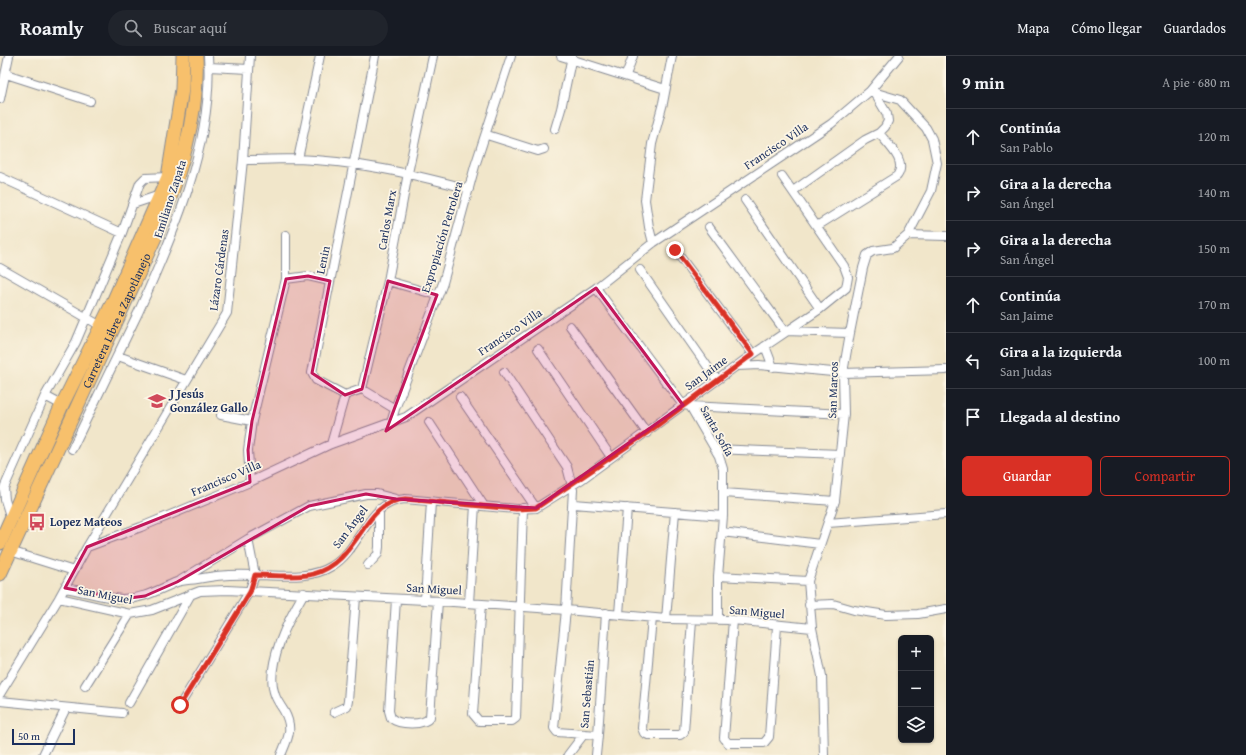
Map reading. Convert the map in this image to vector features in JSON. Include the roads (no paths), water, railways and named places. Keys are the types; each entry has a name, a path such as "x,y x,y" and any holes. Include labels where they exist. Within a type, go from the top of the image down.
{"main road":[{"name":"Carretera Libre a Zapotlanejo","path":"0,574 11,519 62,405 101,326 168,177 182,89 182,56"},
{"name":"Carretera Libre a Zapotlanejo","path":"5,547 157,234 174,190 187,144 194,102 196,56"}],"street":[{"path":"0,99 9,56"},
{"name":"Emiliano Zapata","path":"72,449 118,356 170,241 186,196 205,115 209,67 208,56"},
{"name":"Lázaro Cárdenas","path":"0,694 65,588 186,380 206,350 227,313 233,273 250,56"},
{"path":"298,159 320,56"},
{"name":"Lenin","path":"345,395 316,380 312,373 375,56"},
{"name":"Carlos Marx","path":"362,388 388,281 408,173 433,56"},
{"name":"Expropiación Petrolera","path":"391,424 394,409 437,295 443,283 469,189 487,136 511,56"},
{"path":"561,56 626,75 665,89"},
{"path":"626,75 633,56"},
{"path":"654,243 649,227 645,200 652,144 663,103 672,56"},
{"name":"Francisco Villa","path":"88,547 250,482 331,444 391,424 406,417 596,288 654,243 831,124 872,92 897,57"},
{"path":"555,129 562,104 571,58"},
{"path":"209,67 249,68"},
{"path":"6,74 90,101"},
{"path":"793,191 865,140 879,133 887,124 888,118 885,109 872,92"},
{"name":"San Marcos","path":"824,755 822,676 812,628 808,581 835,501 844,414 843,373 850,333 863,268 867,256 874,251 893,248 908,235 931,191 937,163 935,150 926,128 900,100 872,92"},
{"path":"782,176 817,226 897,176 900,172 902,167 899,159 879,133"},
{"path":"487,136 538,151 544,149"},
{"path":"243,160 298,159 354,164 408,173 469,189"},
{"path":"0,177 122,233"},
{"path":"11,519 5,500 4,488 45,396 76,342 122,233 140,183 145,178 168,177"},
{"path":"133,204 161,195"},
{"path":"745,200 820,310"},
{"name":"San Jaime","path":"572,484 582,479 611,457 686,406 716,380 785,332 820,310 846,288 848,277 844,266 817,226"},
{"path":"709,227 785,332 850,333"},
{"path":"250,482 248,450 252,421 286,279 286,235"},
{"path":"908,235 946,236"},
{"path":"675,250 753,354"},
{"path":"0,268 101,326"},
{"path":"640,270 716,380"},
{"path":"286,279 308,276 330,281"},
{"path":"388,281 437,295"},
{"name":"Santa Sofía","path":"596,288 686,406 722,462 724,493 718,576 718,620"},
{"path":"570,326 647,433"},
{"path":"76,342 90,348"},
{"path":"765,346 773,366"},
{"path":"538,349 611,457"},
{"path":"118,356 186,380"},
{"path":"737,366 773,366 843,373 946,370"},
{"path":"504,372 567,467 572,484 574,504 566,610"},
{"path":"331,444 345,395 362,388 394,409"},
{"path":"45,396 62,405"},
{"path":"460,397 536,508"},
{"path":"686,406 844,414"},
{"path":"221,415 252,421"},
{"path":"429,422 479,506 469,603"},
{"path":"715,449 840,454"},
{"path":"396,499 479,506 536,508 572,484"},
{"path":"724,493 835,501"},
{"name":"San Ángel","path":"65,588 122,599 145,596 177,582 284,519 318,503 366,494 377,494 396,499"},
{"name":"San Ángel","path":"177,582 231,575 312,575 333,566 346,555 378,509 396,499"},
{"path":"425,600 430,502"},
{"path":"574,504 723,516"},
{"path":"481,604 473,714 479,721 511,721 516,718 523,508"},
{"path":"619,614 627,508"},
{"path":"368,565 378,554 378,509"},
{"path":"666,619 675,512"},
{"path":"828,523 946,514"},
{"path":"722,532 820,544"},
{"path":"180,705 250,592 255,575 248,540"},
{"path":"5,547 74,571"},
{"path":"718,576 808,581"},
{"name":"San Miguel","path":"59,598 130,614 152,610 191,594 212,590 304,593 469,603 666,619 732,620 777,626 812,628"},
{"path":"281,755 290,730 288,718 274,695 273,684 276,654 293,613 304,593"},
{"path":"129,703 191,594"},
{"path":"334,712 347,706 348,701 356,597"},
{"path":"396,599 389,711 394,721 409,722 425,722 429,720 431,715 438,601"},
{"path":"809,605 837,604 854,610 886,615 918,614 946,609"},
{"name":"San Sebastián","path":"566,610 554,728 559,732 584,734 598,735 606,613"},
{"path":"84,686 130,614"},
{"path":"652,618 642,728 644,733 648,735 680,735 684,732 692,620"},
{"path":"732,620 724,738 728,743 764,743 768,740 777,626"},
{"path":"0,701 122,713"},
{"path":"43,755 66,708"},
{"path":"568,755 584,734"},
{"path":"596,755 598,735"}],"place":[{"name":"J Jesús González Gallo","path":"157,401"},
{"name":"Lopez Mateos","path":"37,522"}]}
